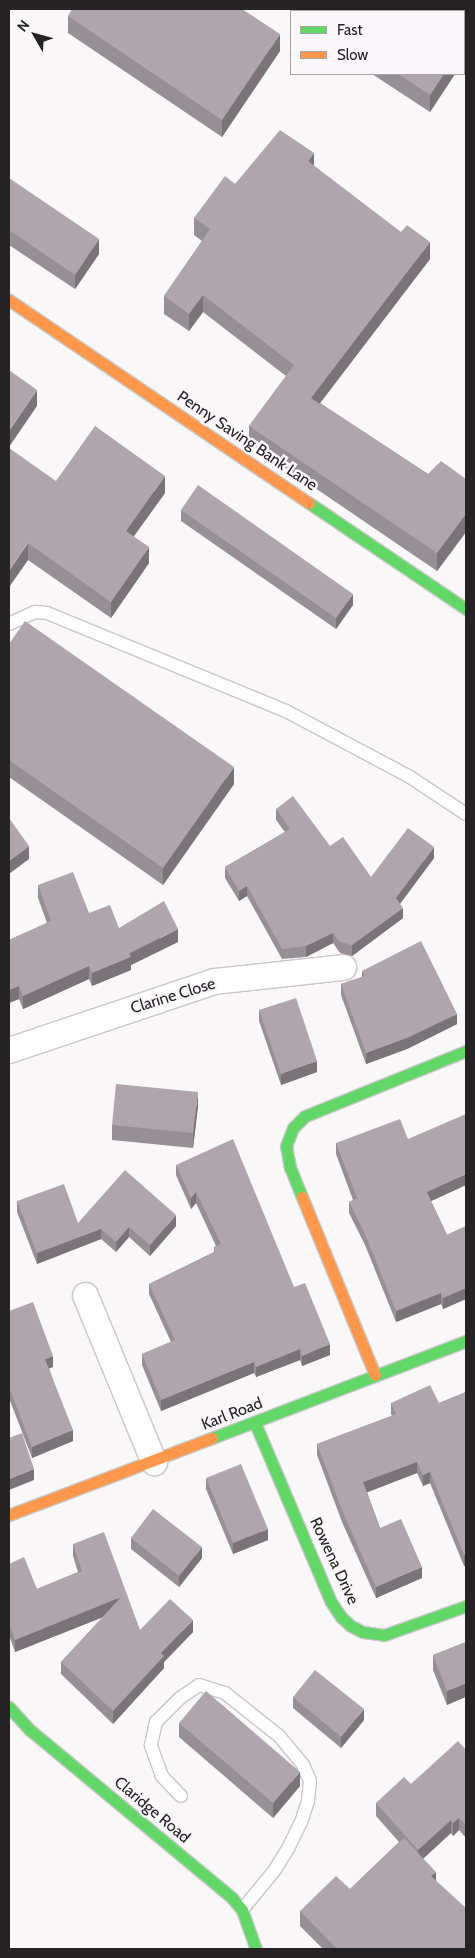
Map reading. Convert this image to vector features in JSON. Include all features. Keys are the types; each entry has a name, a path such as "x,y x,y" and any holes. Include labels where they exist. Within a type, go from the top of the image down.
{"street":[{"name":"Penny Saving Bank Lane","path":"9,300 466,609"},
{"name":"Clarine Close","path":"9,1050 214,981 342,967"},
{"path":"375,1375 290,1168 286,1146 293,1128 305,1116 340,1100 466,1051"},
{"path":"85,1295 154,1462"},
{"name":"Karl Road","path":"9,1515 154,1462 466,1341"},
{"name":"Rowena Drive","path":"255,1423 332,1602 341,1617 351,1626 363,1632 384,1635 466,1606"},
{"name":"Claridge Road","path":"9,1707 30,1730 232,1898 242,1910 256,1949"}],"lane":[{"path":"9,624 35,612 46,613 286,711 410,777 466,814"},
{"path":"181,1796 162,1776 151,1745 156,1722 180,1698 199,1685 225,1693 279,1736 303,1765 310,1781 308,1801 301,1822 290,1847 274,1871 242,1910"}],"building":[{"path":"72,9 242,9 280,34 222,120 68,16"},
{"path":"300,9 466,9 466,38 465,40 465,10"},
{"path":"400,75 443,75 430,95"},
{"path":"280,130 314,153 308,161 401,232 407,225 430,242 311,398 428,474 441,461 466,479 466,514 437,553 249,426 294,365 203,295 189,314 164,296 210,229 194,218 225,176 235,184"},
{"path":"9,178 99,239 75,275 9,230"},
{"path":"9,370 37,390 9,431"},
{"path":"95,426 165,476 126,531 149,547 111,602 28,543 9,571 9,448 56,481"},
{"path":"198,485 353,594 336,618 181,510"},
{"path":"25,621 234,767 163,868 9,760 9,644"},
{"path":"293,796 330,846 343,837 371,877 408,828 434,847 396,898 403,908 352,945 340,942 333,933 306,946 282,949 247,886 239,891 225,867 290,829 276,809"},
{"path":"9,818 29,846 9,861"},
{"path":"73,872 89,913 110,905 119,928 164,901 178,929 129,953 131,957 92,973 89,966 23,996 19,986 9,990 9,940 51,921 38,885"},
{"path":"421,941 457,1014 407,1038 366,1053 341,984 365,976 362,971"},
{"path":"296,998 317,1061 281,1074 259,1010"},
{"path":"116,1084 198,1092 193,1133 112,1125"},
{"path":"466,1114 466,1174 427,1192 447,1235 466,1226 466,1288 443,1298 441,1293 396,1311 365,1234 349,1202 357,1198 336,1143 400,1119 408,1139"},
{"path":"233,1139 294,1287 305,1283 330,1344 302,1356 300,1349 256,1367 254,1362 161,1400 142,1354 175,1340 149,1284 215,1252 214,1247 221,1244 196,1192 191,1198 176,1165"},
{"path":"125,1170 176,1215 150,1245 129,1227 116,1242 101,1229 37,1253 17,1201 64,1184 78,1223"},
{"path":"33,1302 53,1356 45,1359 73,1430 32,1447 9,1387 9,1311"},
{"path":"430,1385 439,1403 466,1392 466,1554 464,1555 430,1472 423,1475 417,1462 363,1482 380,1528 401,1519 422,1567 376,1587 342,1510 317,1444 396,1414 391,1403"},
{"path":"22,1433 34,1469 9,1479 9,1438"},
{"path":"241,1464 268,1529 233,1543 206,1478"},
{"path":"153,1509 202,1547 179,1576 131,1538"},
{"path":"104,1532 140,1630 170,1599 193,1620 161,1653 164,1656 113,1711 61,1662 121,1597 15,1640 9,1623 9,1564 24,1557 37,1589 82,1571 73,1544"},
{"path":"466,1642 466,1683 447,1691 433,1655"},
{"path":"315,1670 364,1709 341,1737 293,1697"},
{"path":"206,1691 300,1772 273,1803 179,1723"},
{"path":"458,1741 466,1750 466,1825 459,1818 453,1823 451,1820 418,1850 376,1803 404,1777 411,1784"},
{"path":"404,1838 436,1872 431,1876 466,1908 466,1949 337,1949 300,1911 336,1876 350,1889"}],"traffic: fast":[{"path":"309,503 466,609"},
{"path":"302,1197 290,1168 286,1146 293,1128 305,1116 466,1051"},
{"path":"212,1438 466,1341"},
{"path":"255,1423 331,1602 341,1617 351,1626 363,1632 384,1635 466,1606"},
{"path":"9,1707 30,1730 232,1898 242,1910 256,1949"}],"traffic: slow":[{"path":"9,300 309,503"},
{"path":"302,1197 375,1375"},
{"path":"9,1515 212,1438"}]}
